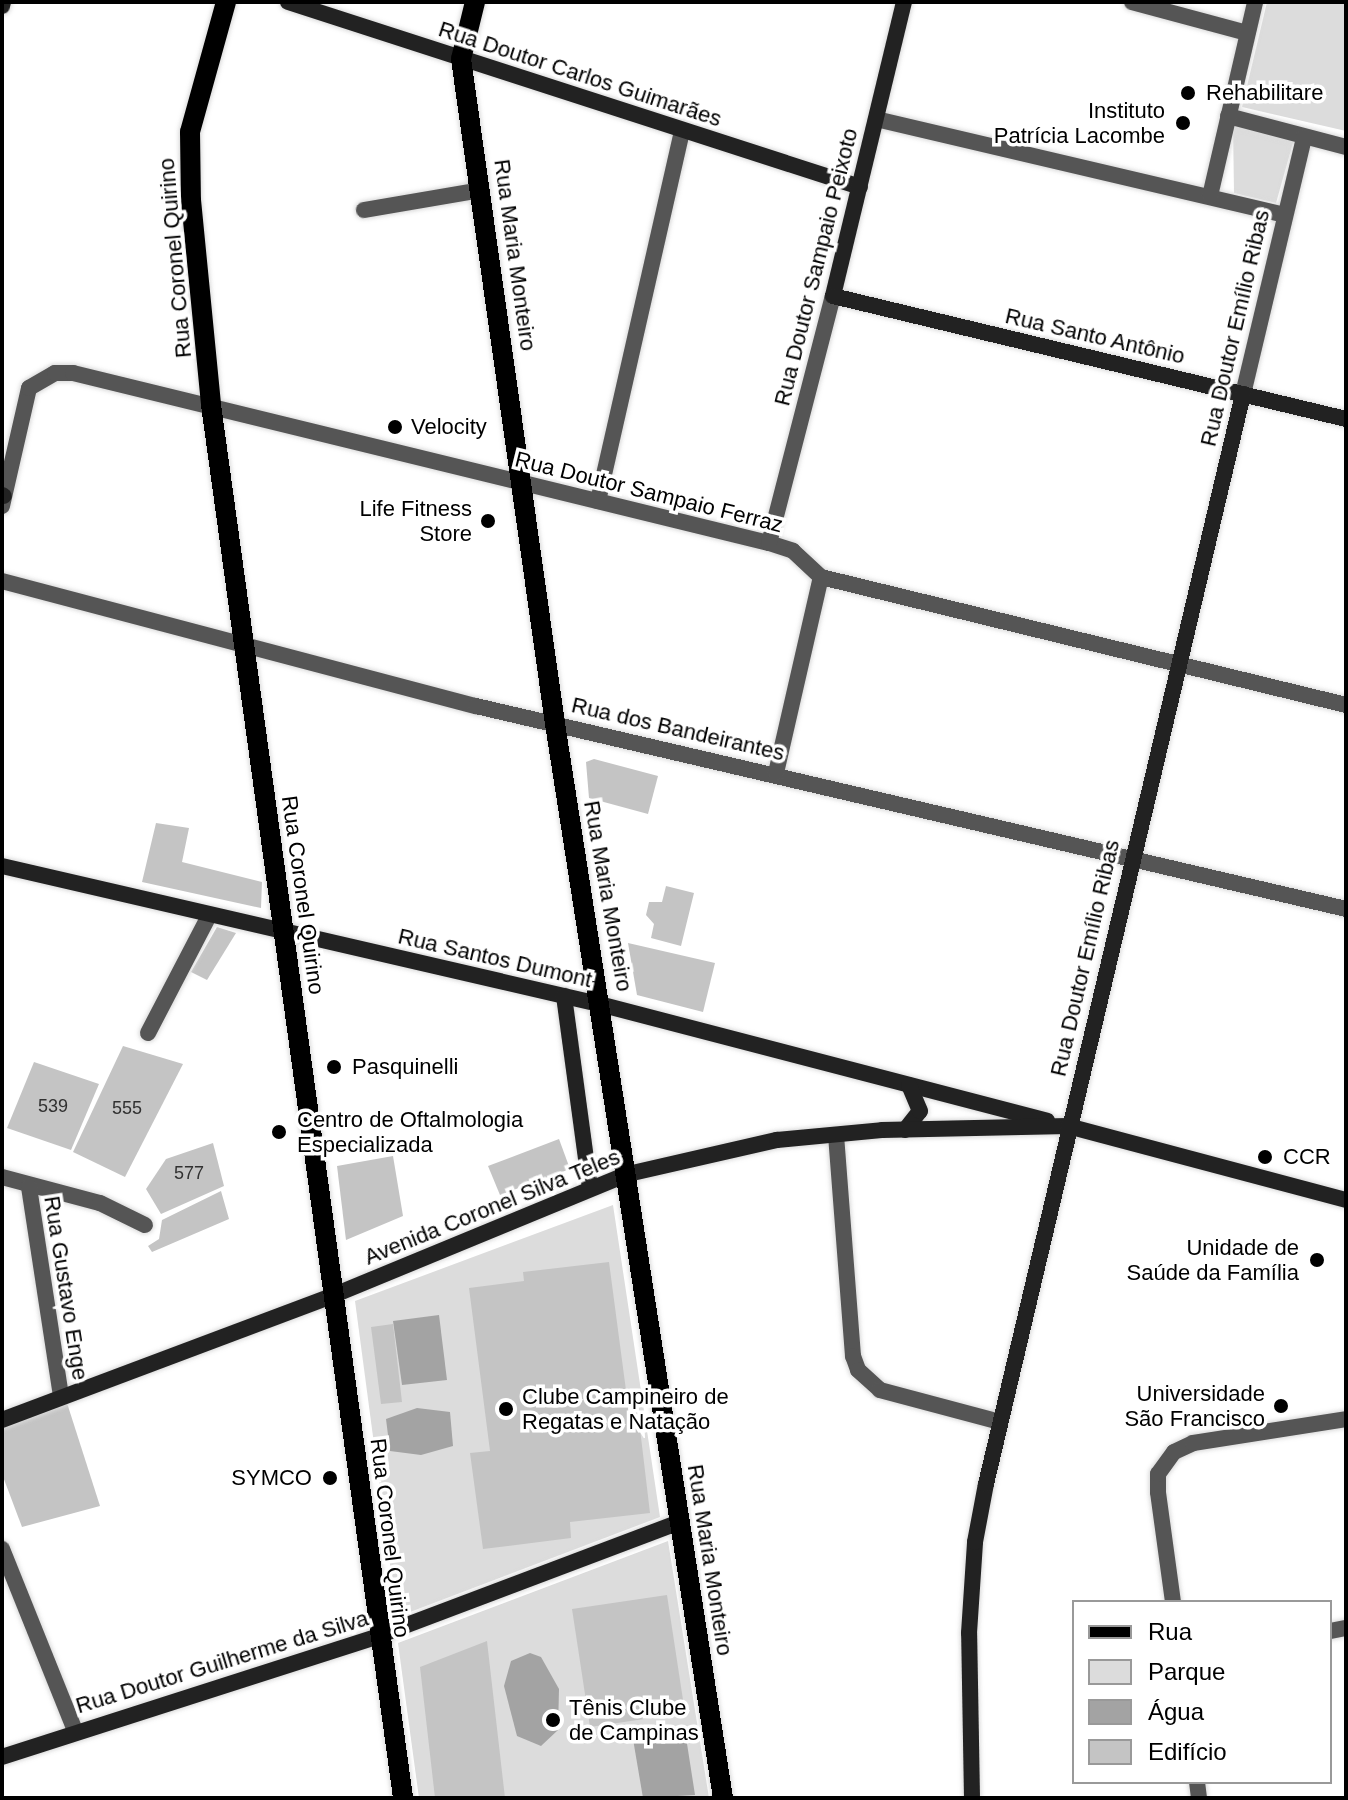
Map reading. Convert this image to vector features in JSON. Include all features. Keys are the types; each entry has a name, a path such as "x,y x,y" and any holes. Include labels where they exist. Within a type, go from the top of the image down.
{"main road":[{"name":"Rua Coronel Quirino","path":"226,2 190,132 191,200 211,405 241,648 286,933 378,1636 403,1798"},
{"name":"Rua Maria Monteiro","path":"475,2 461,59 524,484 555,724 603,1005 723,1798"}],"street":[{"name":"Rua Doutor Carlos Guimarães","path":"288,2 860,187"},
{"name":"Rua Doutor Sampaio Peixoto","path":"769,543 904,2"},
{"path":"1132,2 1247,33"},
{"path":"1210,196 1255,2"},
{"path":"1228,116 1346,147"},
{"path":"876,119 1284,215"},
{"path":"598,501 682,130"},
{"name":"Rua Doutor Emílio Ribas","path":"972,1798 969,1661 975,1542 1130,860 1304,137"},
{"path":"364,210 481,190"},
{"name":"Rua Santo Antônio","path":"833,296 1346,419"},
{"name":"Rua Doutor Sampaio Ferraz","path":"3,499 29,388 55,373 73,373 769,543 800,556 821,577 1346,705"},
{"path":"776,773 821,577"},
{"name":"Rua dos Bandeirantes","path":"2,581 241,648 1346,909"},
{"name":"Rua Santos Dumont","path":"2,866 603,1005 1068,1126"},
{"path":"148,1033 209,916"},
{"path":"564,996 590,1188"},
{"path":"905,1130 920,1111 909,1085"},
{"name":"Avenida Coronel Silva Teles","path":"2,1420 334,1295 628,1174 777,1140 905,1130 1068,1126 1346,1200"},
{"path":"836,1135 853,1356 858,1370 880,1390 1000,1422"},
{"path":"2,1177 29,1187 100,1203 145,1225"},
{"name":"Rua Gustavo Enge","path":"29,1187 61,1396"},
{"path":"1173,1600 1158,1474 1174,1452 1193,1443 1346,1419"},
{"name":"Rua Doutor Guilherme da Silva","path":"2,1757 378,1636 680,1522"},
{"path":"2,1549 75,1731"}],"green space":[{"path":"1267,2 1346,2 1346,131 1242,107"},
{"path":"1233,124 1294,139 1276,203 1234,193"},
{"name":"Clube Campineiro de Regatas e Natação","path":"613,1205 660,1517 397,1617 355,1301"},
{"name":"Tênis Clube de Campinas","path":"668,1541 709,1798 419,1798 398,1643"}],"water":[{"path":"439,1315 447,1380 402,1385 393,1321"},
{"path":"417,1408 450,1412 453,1446 421,1455 390,1451 386,1419"},
{"path":"530,1653 541,1657 559,1689 558,1730 541,1746 517,1736 504,1686 511,1661"},
{"path":"685,1731 695,1795 643,1798 633,1739"}],"building":[{"path":"594,759 658,776 648,814 589,798 586,762"},
{"path":"156,823 189,828 182,862 262,882 261,908 142,882"},
{"path":"666,886 694,893 681,946 651,938 654,924 646,915 649,902 662,902"},
{"path":"217,927 236,933 207,980 191,972"},
{"path":"628,943 715,963 703,1012 637,995"},
{"path":"123,1046 183,1064 125,1177 73,1152"},
{"path":"34,1062 99,1084 71,1150 7,1128"},
{"path":"559,1139 570,1169 500,1195 488,1166"},
{"path":"213,1143 224,1186 161,1214 146,1189 166,1159"},
{"path":"393,1156 403,1216 346,1240 337,1166"},
{"path":"221,1191 229,1219 152,1252 148,1246 159,1239 162,1220"},
{"path":"609,1262 629,1413 638,1412 650,1513 570,1522 571,1538 483,1549 470,1453 490,1451 469,1288 524,1281 523,1272"},
{"path":"393,1324 402,1402 381,1404 371,1327"},
{"path":"67,1403 100,1506 22,1527 2,1474 2,1425"},
{"path":"667,1595 685,1713 590,1727 572,1609"},
{"path":"487,1641 505,1798 435,1798 420,1667"}],"place":[{"name":"Rehabilitare","path":"1188,93"},
{"name":"Instituto Patrícia Lacombe","path":"1183,123"},
{"name":"Velocity","path":"395,427"},
{"name":"Life Fitness Store","path":"488,521"},
{"name":"Pasquinelli","path":"334,1067"},
{"name":"Centro de Oftalmologia Especializada","path":"279,1132"},
{"name":"CCR","path":"1265,1157"},
{"name":"Unidade de Saúde da Família","path":"1317,1260"},
{"name":"Universidade São Francisco","path":"1281,1406"},
{"name":"Clube Campineiro de Regatas e Natação","path":"506,1409"},
{"name":"SYMCO","path":"330,1478"},
{"name":"Tênis Clube de Campinas","path":"553,1720"}]}
